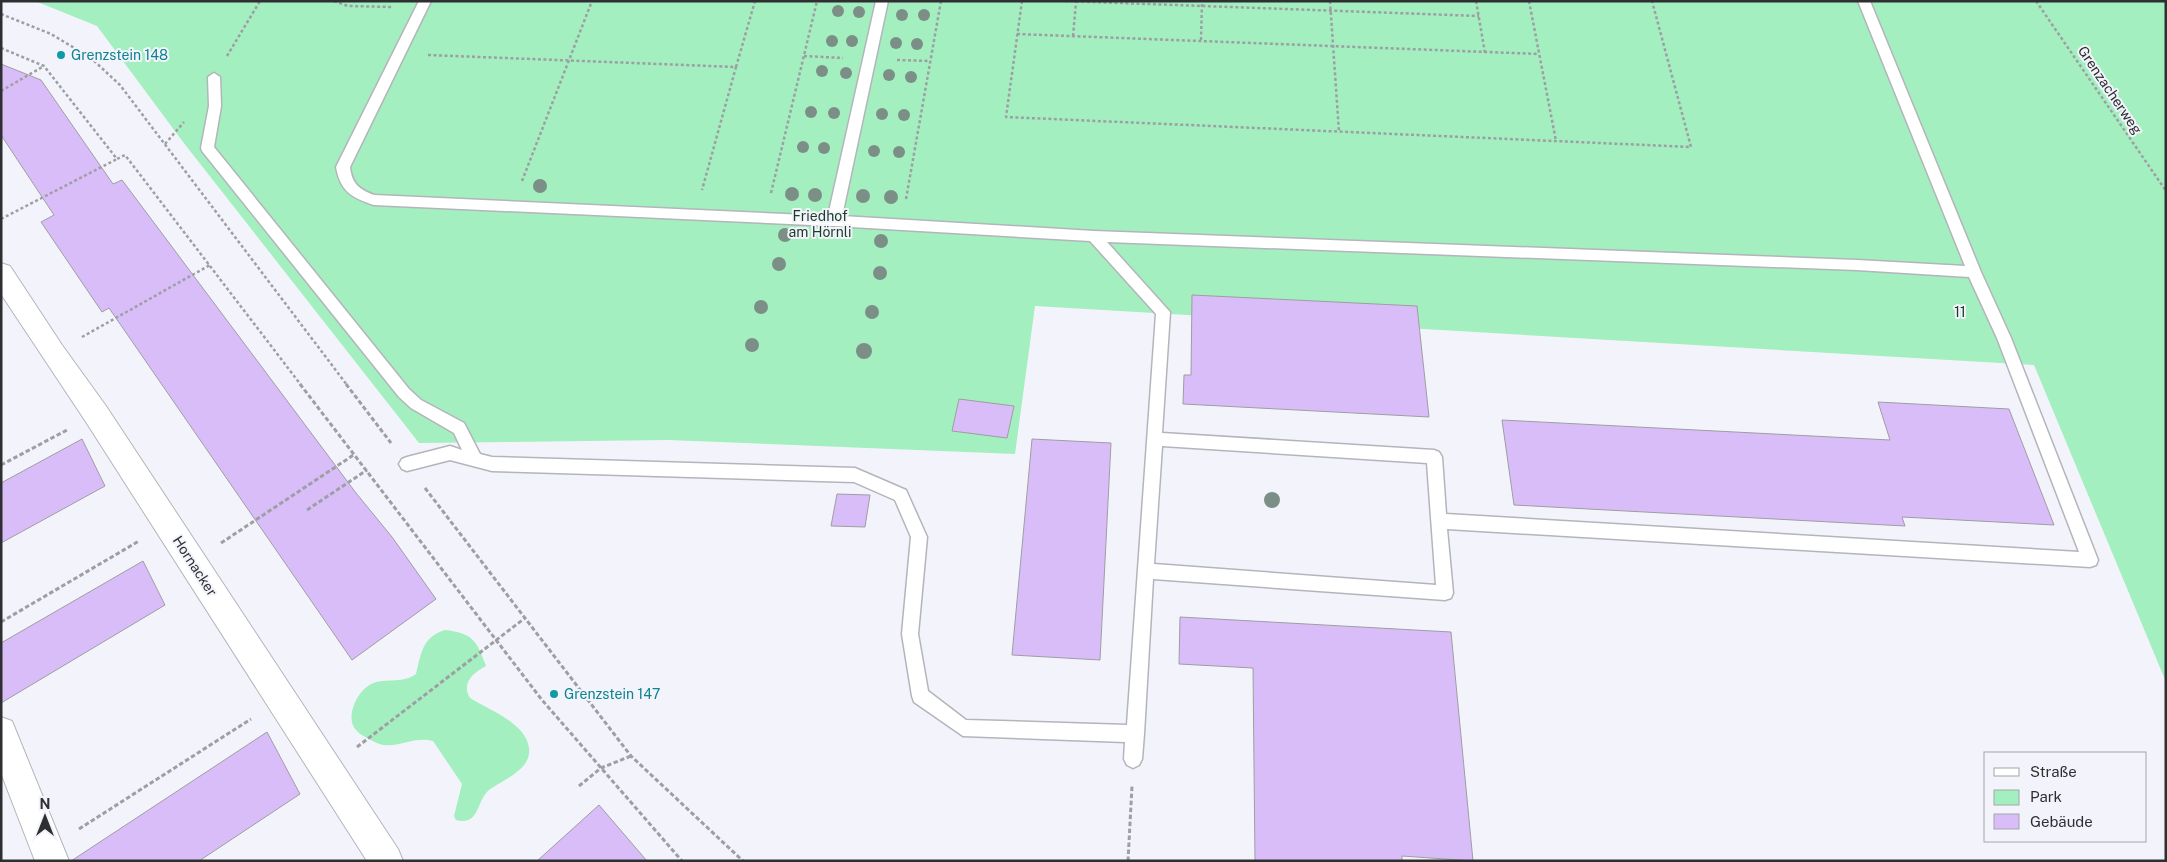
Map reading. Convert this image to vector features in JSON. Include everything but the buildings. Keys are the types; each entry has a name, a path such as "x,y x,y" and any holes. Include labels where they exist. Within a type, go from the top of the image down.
{"street":[{"name":"Hornacker","path":"1,274 96,414 386,861"},
{"path":"1,732 50,855"}],"lane":[{"path":"834,221 882,1"},
{"path":"1439,521 2090,560 2004,338 1974,272 1864,1"},
{"path":"423,4 343,167 344,181 354,194 374,200 902,224 1094,236 1857,265 1974,272"},
{"path":"214,77 216,106 207,148 220,167 404,393 416,404 459,428 475,460"},
{"path":"1094,236 1164,312 1133,760"},
{"path":"1146,571 1445,593 1434,457 1155,440"},
{"path":"407,464 450,453 492,464 855,475 901,495 919,538 910,634 920,696 963,728 1135,734"}],"path":[{"path":"334,1 348,6 423,4"},
{"path":"512,207 592,1"},
{"path":"695,214 755,1"},
{"path":"766,218 817,1"},
{"path":"902,224 941,1"},
{"path":"1022,1 1006,117 1691,147 1652,1"},
{"path":"1065,1 1479,16"},
{"path":"1201,40 1202,1"},
{"path":"1330,1 1339,132"},
{"path":"1476,1 1485,53"},
{"path":"1529,1 1556,141"},
{"name":"Grenzacherweg","path":"2036,1 2166,191"},
{"path":"1073,36 1076,2"},
{"path":"1,14 51,34 91,58 120,85 630,756 743,861"},
{"path":"1017,34 1539,54"},
{"path":"1,48 44,66 117,159"},
{"path":"398,54 736,67"},
{"path":"1,91 44,66"},
{"path":"1,219 125,155 542,700 682,861"},
{"path":"53,353 210,265"},
{"path":"1,465 96,414"},
{"path":"192,562 354,454"},
{"path":"307,510 367,470"},
{"path":"1,622 168,524"},
{"path":"326,770 525,618"},
{"path":"50,855 281,700"},
{"path":"578,786 600,768 630,756"},
{"path":"1128,861 1133,760"}],"green space":[{"name":"Friedhof am Hörnli","path":"35,1 2166,1 2166,682 2034,365 1035,306 1015,454 668,440 419,443 183,142 97,26"},
{"path":"445,630 462,633 473,640 480,650 486,666 473,675 468,683 467,688 470,698 514,724 526,739 529,748 529,756 521,768 515,774 489,790 474,816 464,821 456,820 454,816 462,784 433,741 420,740 396,745 381,745 359,733 353,725 352,719 353,706 368,686 379,681 405,679 416,674 421,653 427,642 437,633"}],"place":[{"name":"Grenzstein 148","path":"61,55"},
{"name":"Grenzstein 147","path":"554,694"}],"park label":[{"name":"11","path":"1960,312"}]}
